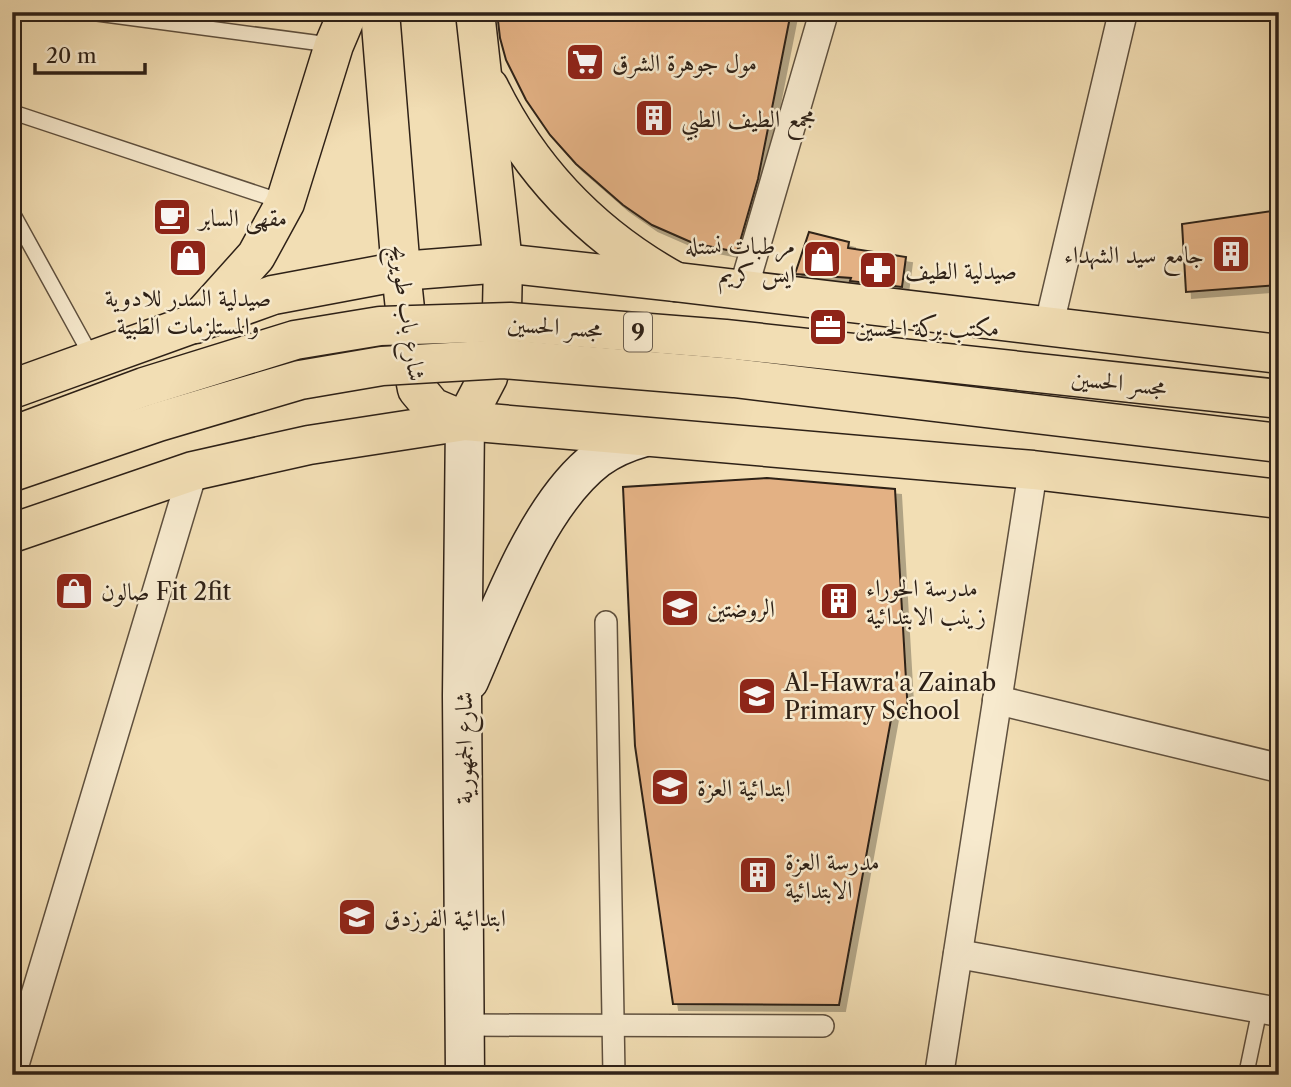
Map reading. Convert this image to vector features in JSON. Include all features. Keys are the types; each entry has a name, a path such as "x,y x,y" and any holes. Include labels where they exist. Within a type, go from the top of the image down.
{"main road":[{"name":"شارع باب طويريج","path":"380,12 401,271 409,347 417,389 432,407 465,421"},
{"path":"465,421 488,377 502,310 503,264 475,12"},
{"path":"195,324 256,256 285,203 341,29"},
{"path":"480,64 502,112 523,147 546,176 600,231 647,266 676,282"},
{"path":"12,389 273,295 401,271 503,264 1049,325 1279,354"},
{"name":"مجسر الحسين","path":"12,436 144,387 295,340 380,326 510,321 725,339 1279,399"},
{"name":"مجسر الحسين","path":"12,472 158,422 300,380 382,366 503,359 734,377 1279,443"},
{"path":"12,533 192,471 309,445 465,421 1033,470 1279,499"},
{"name":"شارع الجمهورية","path":"465,421 462,696 465,1075"},
{"path":"462,696 520,567 552,508 576,478 596,460 617,446 645,437"}],"street":[{"path":"743,290 824,12"},
{"path":"1049,325 1123,12"},
{"path":"939,1075 1033,470"},
{"path":"12,1073 192,471"},
{"path":"606,622 614,1075"},
{"path":"997,700 1279,768"},
{"path":"958,954 1270,1010"},
{"path":"464,1025 823,1026"}],"lane":[{"path":"86,12 341,29"},
{"path":"12,112 285,203"},
{"path":"12,212 94,360"},
{"path":"1246,1075 1270,1010"}],"building":[{"name":"مجمع الطيف الطبي","path":"497,12 791,12 758,179 737,252 693,243 652,225 623,205 576,164 550,135 526,100 506,60"},
{"name":"جامع سيد الشهداء","path":"1279,210 1279,285 1186,292 1182,224"},
{"path":"809,232 849,242 848,248 906,257 902,287 850,281 851,278 795,274"},
{"path":"767,478 895,489 908,714 892,714 839,1005 673,1004 635,746 623,487"}],"place":[{"name":"مول جوهرة الشرق","path":"585,62"},
{"name":"مجمع الطيف الطبي","path":"654,118"},
{"name":"مقهى السابر","path":"172,217"},
{"name":"جامع سيد الشهداء","path":"1231,254"},
{"name":"صيدلية السدر للادوية والمستلزمات الطبية","path":"188,258"},
{"name":"مرطبات نستله ايس كريم","path":"822,259"},
{"name":"صيدلية الطيف","path":"878,270"},
{"name":"مكتب بركة الحسين","path":"828,327"},
{"name":"صالون Fit 2fit","path":"74,591"},
{"name":"مدرسة الحوراء زينب الابتدائية","path":"839,601"},
{"name":"الروضتين","path":"680,608"},
{"name":"Al-Hawra'a Zainab Primary School","path":"757,696"},
{"name":"ابتدائية العزة","path":"670,787"},
{"name":"مدرسة العزة الابتدائية","path":"758,875"},
{"name":"ابتدائية الفرزدق","path":"357,917"}]}
